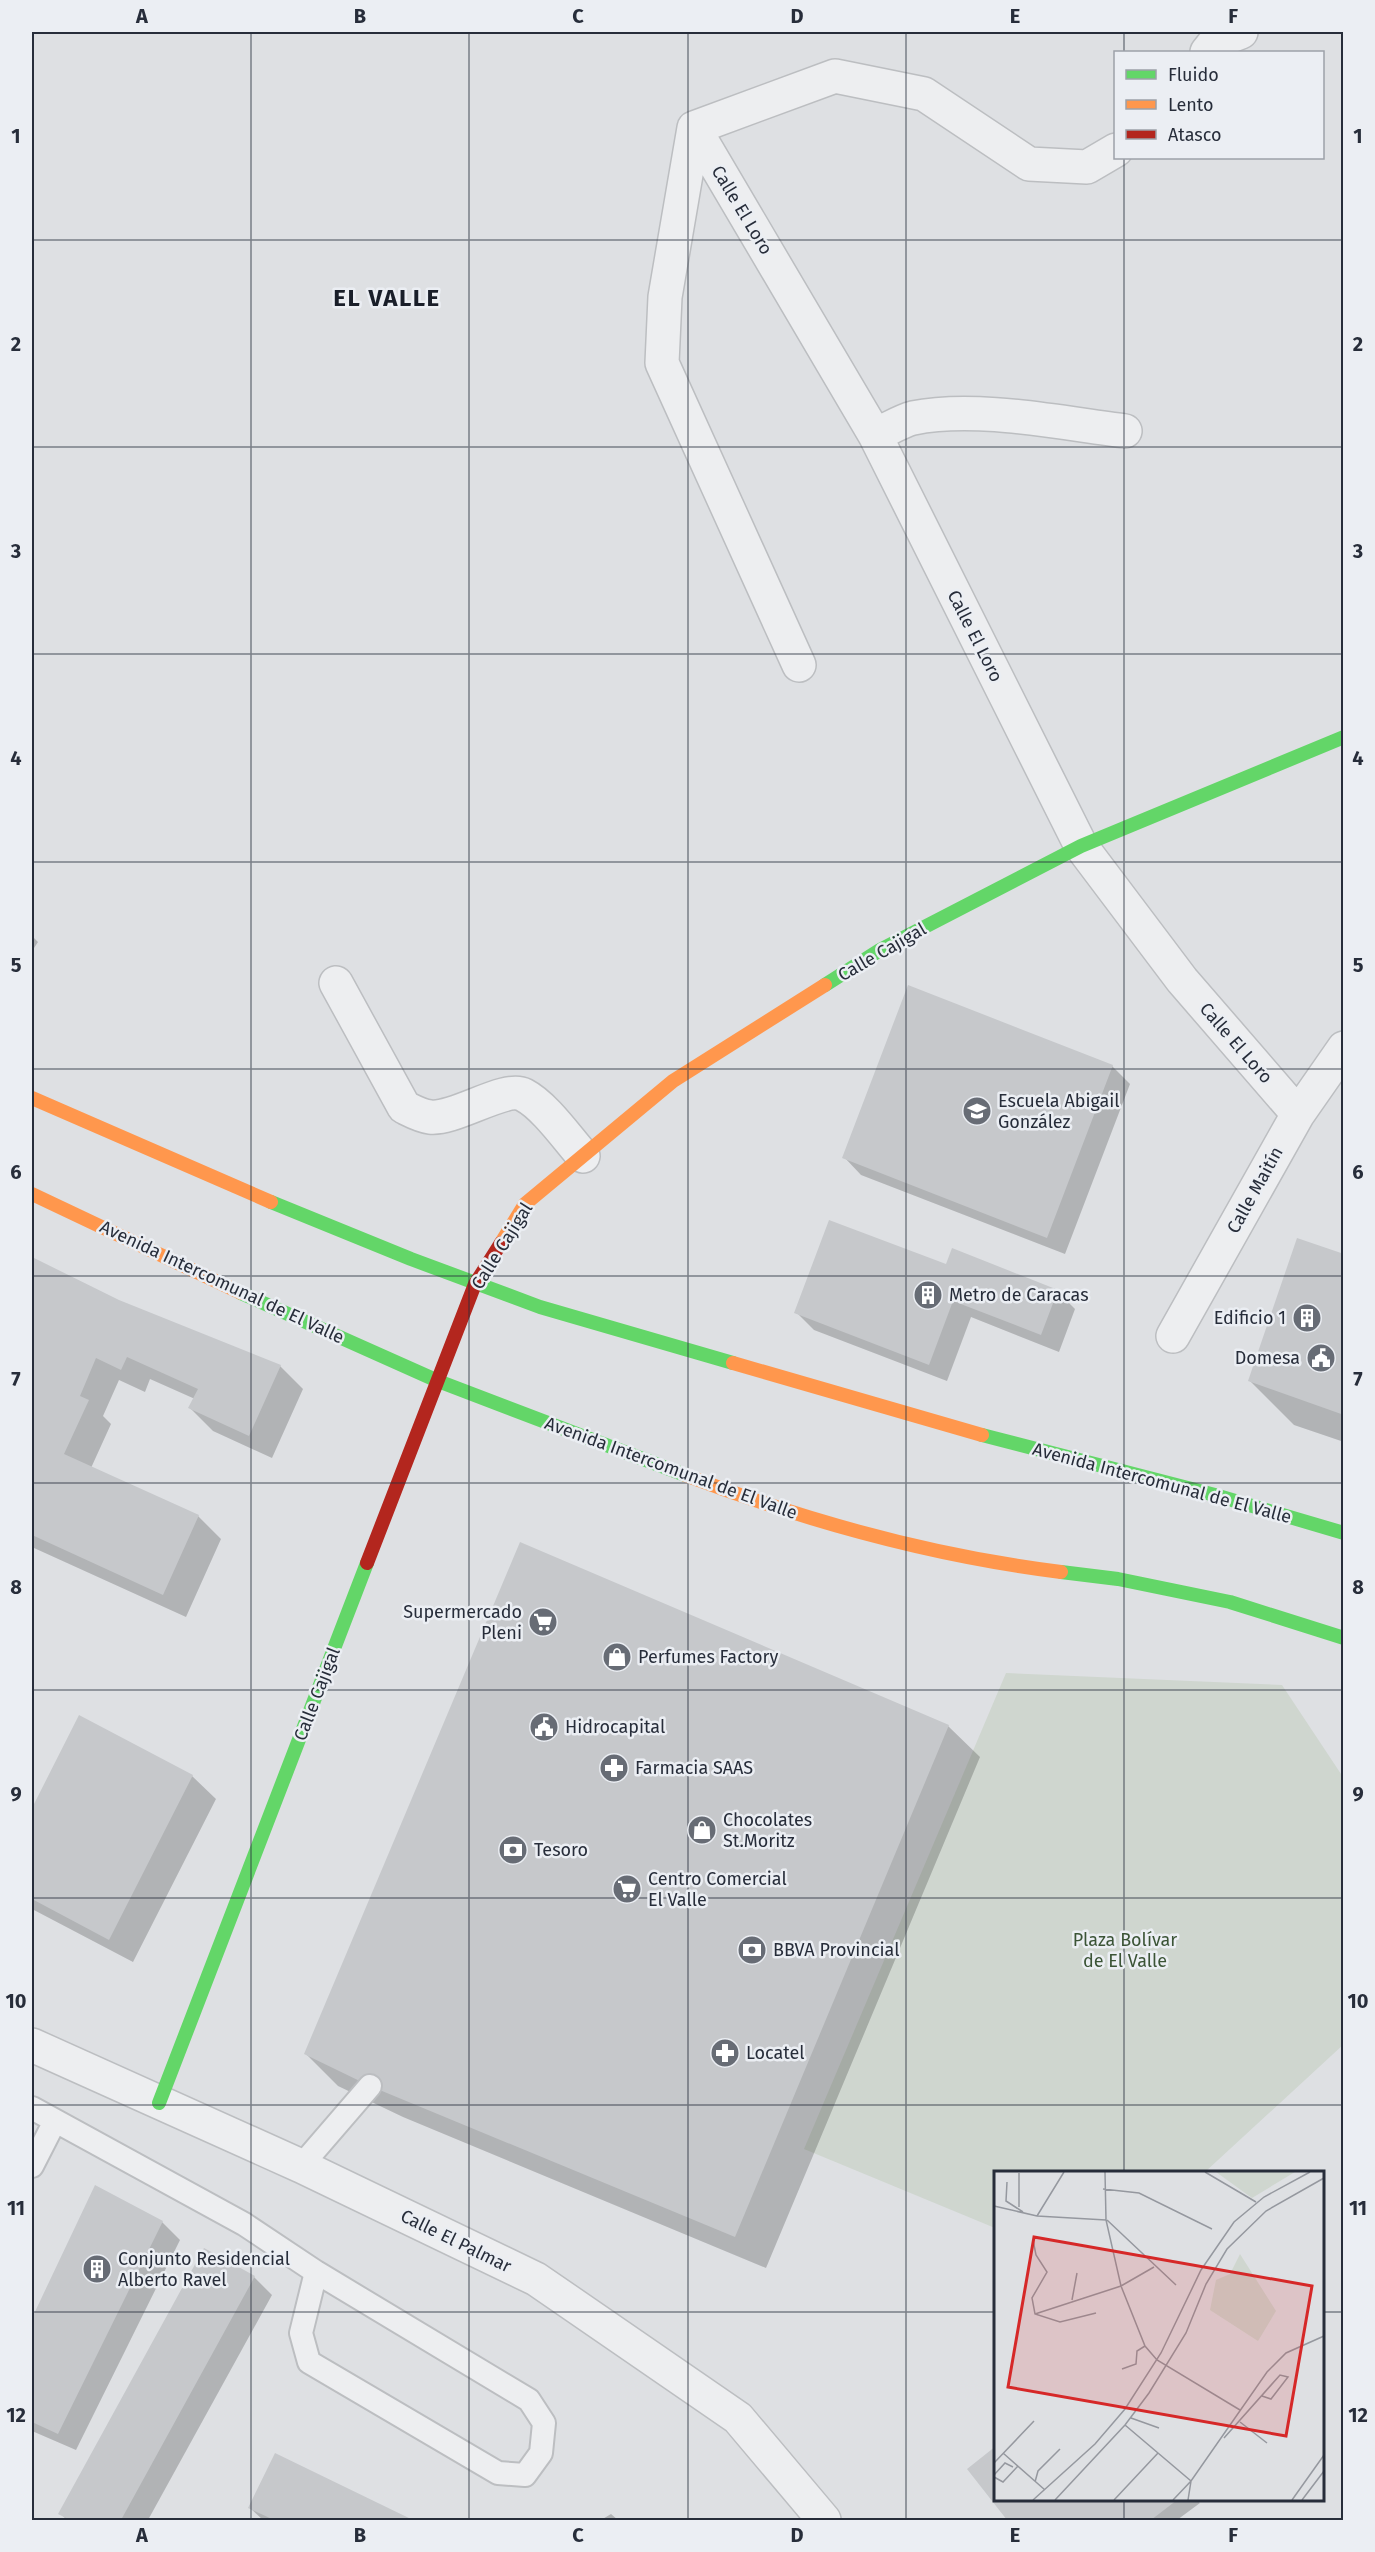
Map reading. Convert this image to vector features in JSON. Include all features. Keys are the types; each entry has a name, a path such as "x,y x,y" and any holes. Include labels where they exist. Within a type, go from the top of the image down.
{"main road":[{"name":"Calle Cajigal","path":"159,2103 475,1284 525,1204 673,1081 880,950 1080,846 1344,737"},
{"name":"Avenida Intercomunal de El Valle","path":"32,1098 227,1185 475,1284 551,1311 1012,1444 1215,1495 1344,1533"},
{"name":"Avenida Intercomunal de El Valle","path":"32,1194 170,1261 438,1382 761,1504 926,1550 1005,1565 1118,1579 1230,1602 1344,1638"}],"street":[{"path":"1208,51 1215,42 1241,32"},
{"path":"799,665 662,363 665,297 694,128 835,76 924,94 1029,164 1087,167 1114,151"},
{"name":"Calle El Loro","path":"694,128 875,435 1080,846 1182,980 1298,1114"},
{"path":"875,435 912,418 954,415 992,415 1125,431"},
{"path":"336,983 404,1107 431,1117 444,1116 508,1094 522,1094 534,1101 583,1156"},
{"name":"Calle Maitín","path":"1173,1336 1298,1114 1344,1048"},
{"name":"Calle El Palmar","path":"32,2045 301,2166 536,2279 738,2418 824,2520"}],"lane":[{"path":"301,2166 370,2086"},
{"path":"32,2108 244,2224 316,2272 529,2400 544,2423 541,2452 525,2475 498,2473 309,2362 300,2333 316,2272"},
{"path":"32,2166 55,2121"}],"green space":[{"name":"Plaza Bolívar de El Valle","path":"1006,1673 1282,1685 1343,1777 1344,2044 1206,2171 994,2171 994,2228 804,2149"}],"building":[{"name":"Escuela Abigail González","path":"908,985 1113,1065 1047,1238 842,1158"},
{"name":"Metro de Caracas","path":"829,1220 946,1264 952,1248 1058,1290 1041,1335 953,1301 929,1365 794,1313"},
{"name":"Edificio 1","path":"1297,1238 1344,1254 1344,1415 1248,1381"},
{"path":"32,1257 119,1300 281,1365 249,1436 188,1408 198,1389 127,1357 121,1370 96,1358 80,1396 89,1400 64,1454 199,1515 163,1595 32,1535"},
{"name":"Centro Comercial El Valle","path":"520,1542 949,1725 735,2237 370,2086 304,2054"},
{"path":"79,1715 193,1775 109,1940 32,1899 32,1808"},
{"name":"Conjunto Residencial Alberto Ravel","path":"95,2185 163,2221 58,2434 32,2422 32,2318"},
{"path":"204,2248 255,2276 121,2520 70,2520 58,2514"},
{"path":"994,2448 994,2501 1176,2501 1151,2520 1007,2520 967,2469"},
{"path":"275,2453 413,2520 274,2520 248,2508"}],"traffic: fast":[{"path":"825,985 880,950 1081,846 1344,737"},
{"path":"271,1202 411,1259 540,1307 733,1363"},
{"path":"241,1293 438,1381 685,1475"},
{"path":"982,1435 1215,1495 1344,1533"},
{"path":"159,2103 367,1563"},
{"path":"1061,1572 1118,1579 1230,1602 1344,1638"}],"traffic: slow":[{"path":"501,1243 525,1204 673,1081 825,985"},
{"path":"32,1098 271,1202"},
{"path":"32,1194 241,1293"},
{"path":"733,1363 982,1435"},
{"path":"685,1475 823,1522 870,1535 965,1557 1061,1572"}],"traffic: jam":[{"path":"367,1563 475,1284 501,1243"}],"place":[{"name":"Escuela Abigail González","path":"977,1111"},
{"name":"Metro de Caracas","path":"928,1295"},
{"name":"Edificio 1","path":"1307,1318"},
{"name":"Domesa","path":"1321,1358"},
{"name":"Supermercado Pleni","path":"543,1622"},
{"name":"Perfumes Factory","path":"617,1657"},
{"name":"Hidrocapital","path":"544,1727"},
{"name":"Farmacia SAAS","path":"614,1768"},
{"name":"Chocolates St.Moritz","path":"702,1830"},
{"name":"Tesoro","path":"513,1850"},
{"name":"Centro Comercial El Valle","path":"627,1889"},
{"name":"BBVA Provincial","path":"752,1950"},
{"name":"Locatel","path":"725,2053"},
{"name":"Conjunto Residencial Alberto Ravel","path":"97,2269"}],"district":[{"name":"EL VALLE","path":"387,298"}]}
